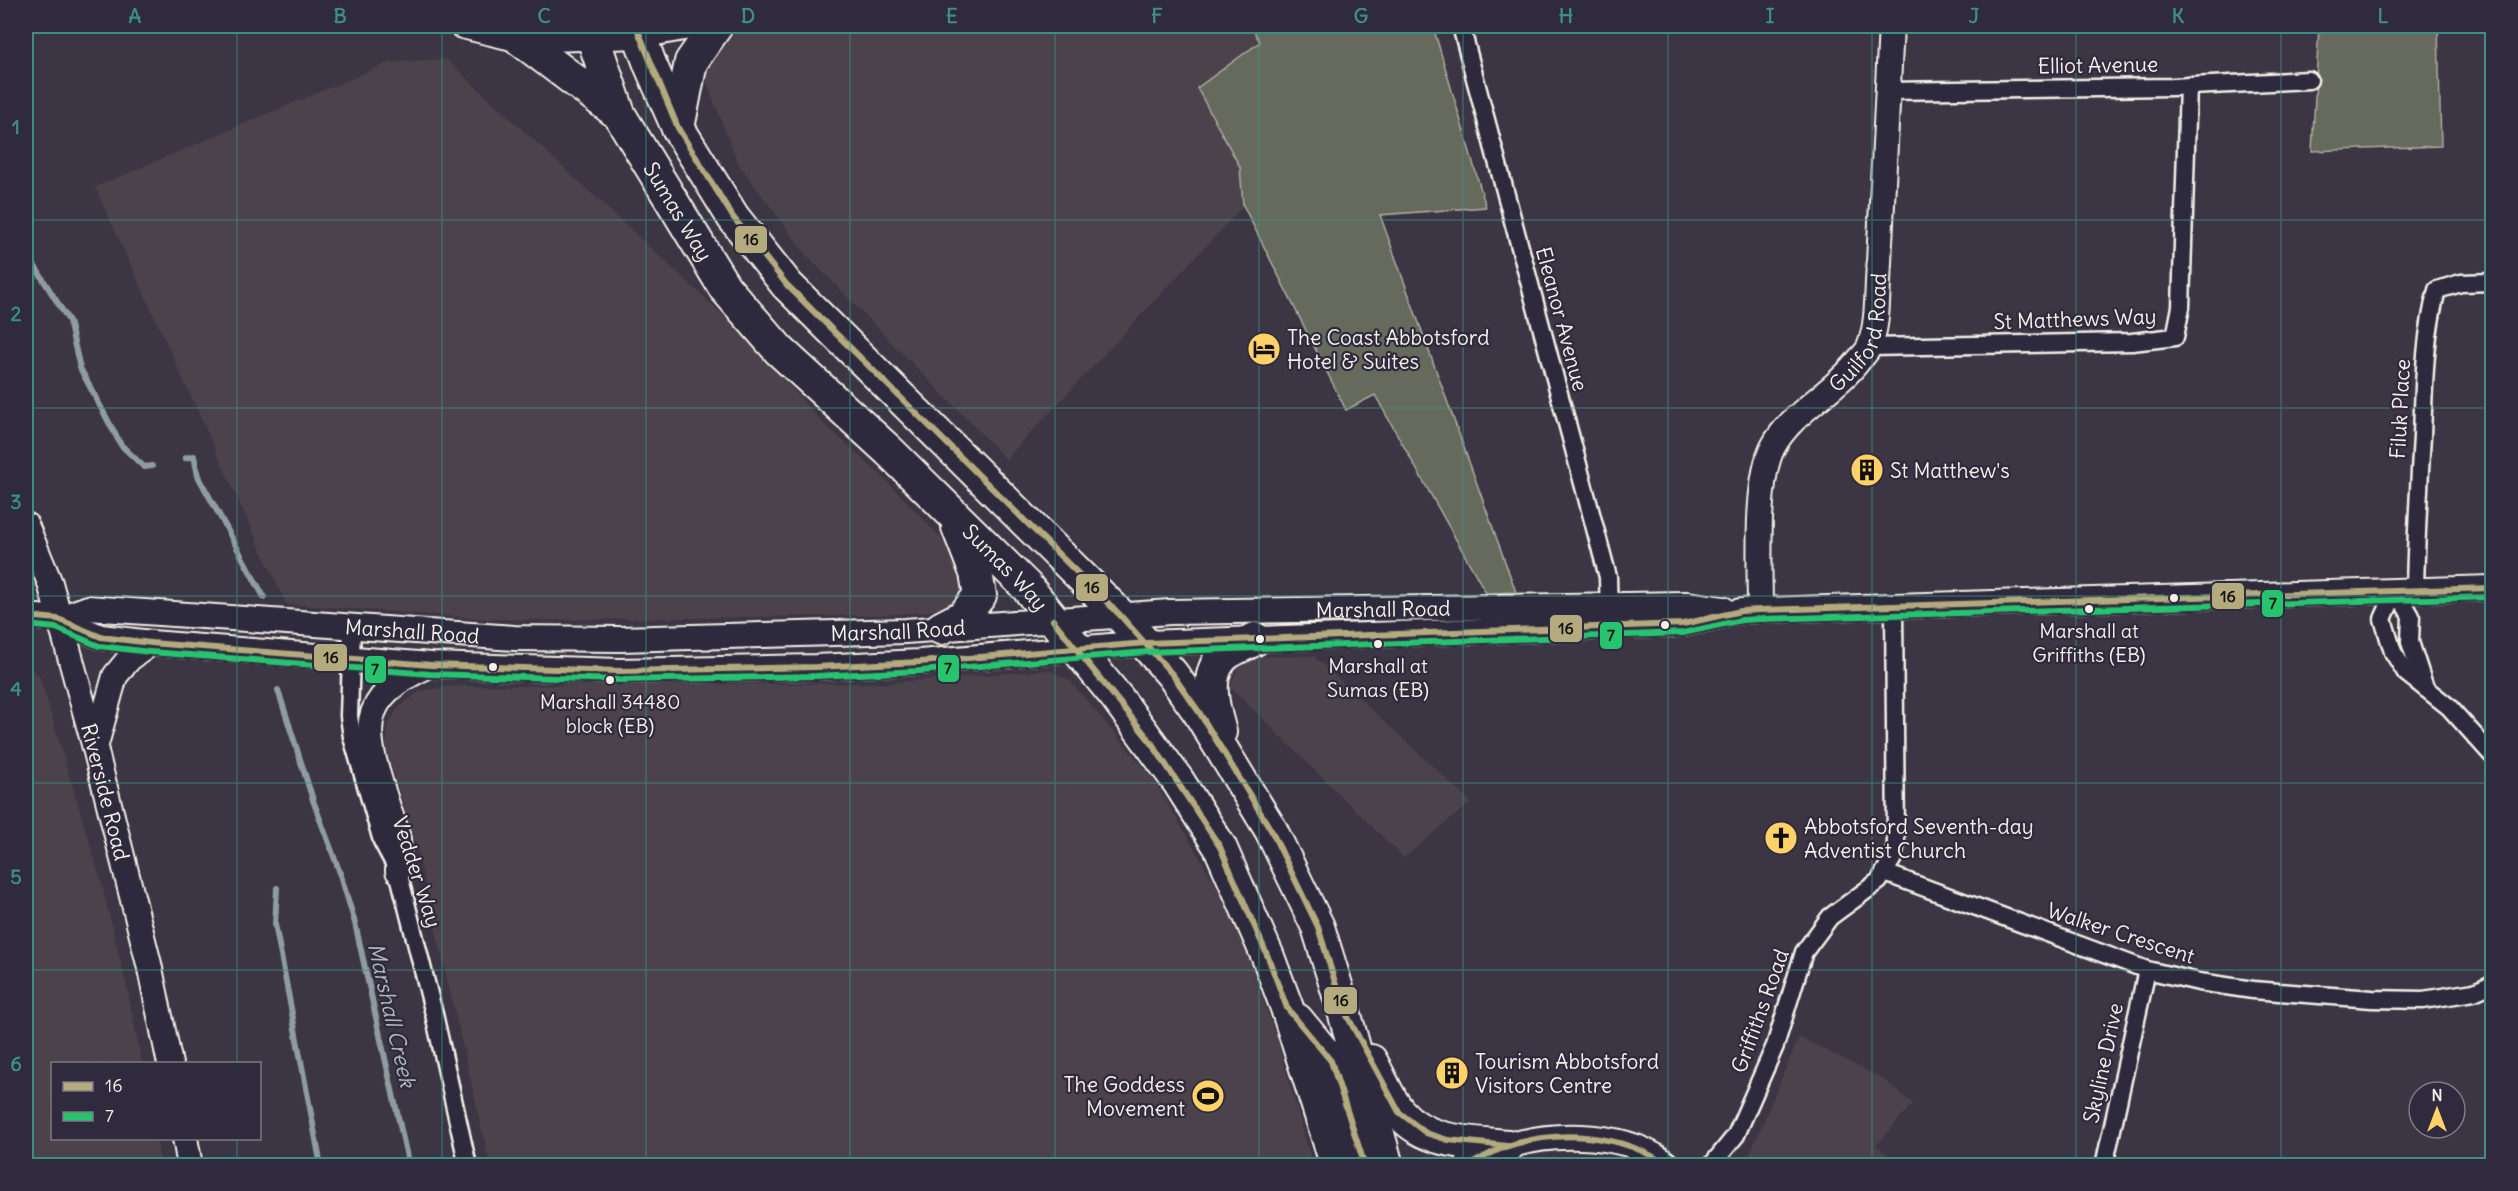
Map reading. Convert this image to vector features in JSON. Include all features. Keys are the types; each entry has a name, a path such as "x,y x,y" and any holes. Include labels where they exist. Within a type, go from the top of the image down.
{"highway":[{"path":"678,128 691,62 716,26"},
{"name":"Sumas Way","path":"634,29 678,128 733,216 787,285 1120,615 1146,643 1199,712 1271,830 1318,927 1387,1166"},
{"name":"Sumas Way","path":"591,32 619,114 725,288 779,350 889,451 1027,588 1151,742 1220,847 1268,957 1287,1008 1337,1166"},
{"path":"520,40 619,114"},
{"path":"941,628 964,616 980,595 976,573 953,515"},
{"path":"1225,753 1211,701 1214,669 1227,653 1255,639"},
{"path":"1287,1008 1331,1061 1365,1166"},
{"path":"1343,1008 1399,1112 1410,1123 1426,1133 1448,1140 1508,1146"}],"main road":[{"path":"462,26 520,40 591,32 695,26"},
{"name":"Guilford Road","path":"1750,610 1765,470 1772,448 1804,412 1852,370 1869,347 1875,318 1878,282 1890,26"},
{"name":"Riverside Road","path":"27,536 50,583 95,748 149,964 170,1062"},
{"name":"Marshall Road","path":"26,616 58,619 100,637 152,643 430,664 619,671 816,667 920,662 1146,643 1255,639 1609,616 1687,604 1750,610 2493,588"},
{"name":"Marshall Road","path":"58,619 88,608 514,638 620,639 814,635 1120,615 1290,609 1609,616"},
{"path":"95,748 115,676 129,659 152,643"},
{"path":"398,871 398,839 371,752 370,730 381,695 409,674 430,664"},
{"path":"1467,1166 1508,1146 1548,1136 1624,1142 1661,1159 1668,1166"},
{"path":"185,1140 190,1166"}],"street":[{"name":"Eleanor Avenue","path":"1461,26 1608,577 1609,616"},
{"name":"Elliot Avenue","path":"1887,91 2188,86 2309,80"},
{"name":"St Matthews Way","path":"1869,347 2132,342 2175,337 2181,307 2188,86"},
{"name":"Filuk Place","path":"2406,589 2416,518 2430,314 2437,290 2461,283 2493,282"},
{"path":"2406,589 2411,616 2410,642 2425,688"},
{"path":"2406,589 2383,618 2392,651 2406,673 2449,707 2493,755"},
{"name":"Griffiths Road","path":"1711,1166 1736,1135 1775,1046 1804,952 1830,917 1879,881 1893,858 1896,843 1894,607"},
{"name":"Vedder Way","path":"352,626 349,716 352,737 382,841 398,871 434,1014 468,1166"},
{"name":"Walker Crescent","path":"1885,873 2147,970 2199,982 2253,990 2372,999 2423,1000 2474,992 2493,984"},
{"name":"Skyline Drive","path":"2104,1166 2147,970"}],"shaded area":[{"path":"689,26 1251,26 1312,133 1006,459 807,256 738,163 711,94"},
{"path":"446,59 744,334 821,421 883,477 959,557 967,575 962,594 950,606 925,612 879,615 554,620 488,619 286,604 95,187 390,62"},
{"path":"1314,656 1471,802 1404,858 1230,687 1238,667 1257,657"},
{"path":"26,665 40,677 101,881 128,992 142,1062 51,1062 51,1140 156,1140 161,1165 26,1165"},
{"path":"1048,670 1069,680 1152,777 1232,912 1276,1036 1313,1165 490,1165 417,848 386,750 388,725 397,709 420,691 453,686 886,683"},
{"path":"1799,1037 1882,1078 1913,1104 1876,1145 1898,1165 1745,1165"},
{"path":"1584,1157 1620,1165 1540,1165"}],"green space":[{"path":"1251,26 1433,26 1486,207 1380,215 1516,592 1486,593 1375,395 1346,410 1243,205 1240,167 1197,88 1260,42"},
{"path":"2319,26 2438,26 2441,146 2312,151"}],"waterway":[{"path":"26,252 69,321 80,368 121,445 144,467 152,466"},
{"path":"185,458 194,456 198,476 264,597"},
{"name":"Marshall Creek","path":"278,690 355,923 409,1166"},
{"path":"277,888 275,924 321,1166"}],"transit line":[{"name":"16","path":"636,26 678,128 733,217 787,285 1120,615 1172,674 1199,712 1271,830 1318,927 1343,1008 1399,1112 1426,1133 1448,1140 1508,1146"},
{"name":"16","path":"26,616 58,619 101,637 151,643 431,665 619,671 816,667 920,662 1146,643 1683,624 1741,611 1760,610 2492,588"},
{"name":"7","path":"26,625 56,628 99,646 150,652 430,674 619,680 816,676 920,671 1147,652 1683,633 1742,620 1760,619 2492,597"},
{"name":"16","path":"1053,620 1151,742 1220,847 1268,957 1287,1008 1331,1061 1365,1166"},
{"name":"16","path":"1468,1166 1505,1147 1525,1141 1568,1136 1589,1137 1631,1147 1668,1166"}],"place":[{"name":"The Coast Abbotsford Hotel & Suites","path":"1264,349"},
{"name":"St Matthew's","path":"1867,470"},
{"name":"Marshall at Griffiths (EB)","path":"2089,609"},
{"name":"Marshall at Sumas (EB)","path":"1378,644"},
{"name":"Marshall 34480 block (EB)","path":"610,680"},
{"name":"Abbotsford Seventh-day Adventist Church","path":"1781,838"},
{"name":"Tourism Abbotsford Visitors Centre","path":"1452,1073"},
{"name":"The Goddess Movement","path":"1208,1096"}]}
